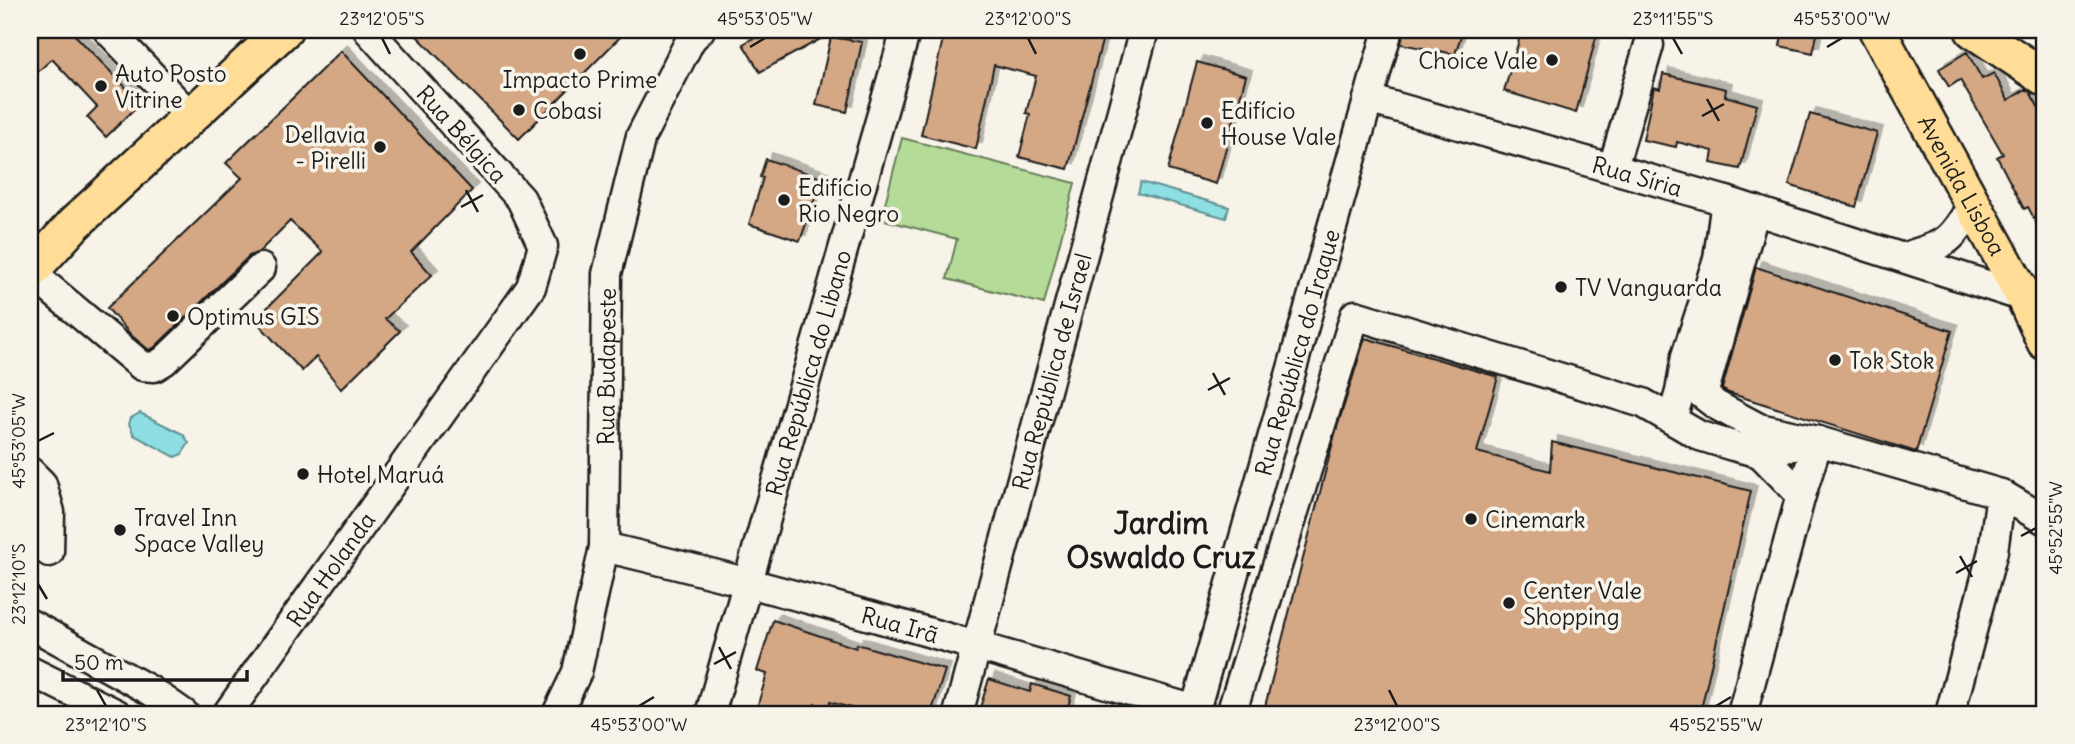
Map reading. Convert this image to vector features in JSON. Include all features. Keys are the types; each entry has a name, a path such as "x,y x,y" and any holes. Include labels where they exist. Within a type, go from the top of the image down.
{"main road":[{"path":"30,272 74,224 284,30"},
{"name":"Avenida Lisboa","path":"1877,30 2024,297 2045,342"},
{"path":"1973,30 2045,78"}],"street":[{"path":"108,30 191,116"},
{"name":"Rua Bélgica","path":"368,30 521,199 543,246"},
{"name":"Rua Budapeste","path":"557,714 577,672 604,547 607,274 641,136 691,39 700,30"},
{"name":"Rua República do Libano","path":"710,714 906,30"},
{"name":"Rua República de Israel","path":"958,714 1144,30"},
{"name":"Rua República do Iraque","path":"1195,712 1388,30"},
{"path":"1613,167 1649,45"},
{"name":"Rua Síria","path":"1368,99 1726,201 2024,297"},
{"path":"1672,419 1686,356 1718,258 1726,201"},
{"path":"1905,257 1939,246 1955,234 1972,204"},
{"path":"1755,210 1703,396 1759,428 1818,441 2001,494 2045,520"},
{"name":"Rua Holanda","path":"227,714 531,287 543,246"},
{"path":"30,272 142,366 154,367 164,361 261,268"},
{"path":"1231,714 1355,315 1643,403 1700,436 1760,453 1818,441"},
{"path":"1742,714 1818,441"},
{"path":"1760,453 1801,495"},
{"path":"30,472 42,484 50,512 49,552"},
{"path":"1950,714 1993,551 2001,494"},
{"name":"Rua Irã","path":"604,547 747,581 977,645 1195,712"},
{"path":"30,624 151,691 184,714"},
{"path":"30,671 117,714"}],"green space":[{"path":"902,138 1075,183 1044,304 947,279 957,239 881,219"}],"water":[{"path":"1141,182 1229,207 1226,218 1138,193"},
{"path":"140,413 183,434 189,443 182,454 175,457 134,435 129,424 131,418"}],"building":[{"name":"Auto Posto Vitrine","path":"30,30 70,30 141,103 106,137 87,117 97,107 52,59 30,79"},
{"name":"Cobasi","path":"411,30 627,30 519,139"},
{"path":"768,30 837,30 760,72 743,44"},
{"path":"945,30 985,30 1009,36 1010,30 1105,30 1068,169 1019,157 1030,114 1026,113 1036,76 994,65 976,149 921,135"},
{"path":"1404,30 1463,30 1455,54 1401,44"},
{"name":"Choice Vale","path":"1522,30 1598,30 1576,113 1504,91"},
{"path":"1783,30 1818,30 1813,53 1780,46"},
{"path":"831,37 862,42 847,112 816,105"},
{"path":"341,51 472,190 411,252 432,275 385,319 400,331 341,389 316,357 302,371 255,320 323,252 290,221 149,350 132,336 107,308 242,178 226,163"},
{"path":"1967,52 1982,79 1994,73 2008,100 2026,89 2030,92 2045,119 2045,239 2028,207 2024,209 1997,157 2003,154 1960,80 1949,87 1939,69"},
{"name":"Edifício House Vale","path":"1197,62 1246,76 1216,184 1168,170"},
{"path":"1663,74 1726,89 1725,96 1757,105 1740,169 1711,163 1713,151 1677,142 1676,147 1643,140 1654,87 1660,89"},
{"path":"1810,114 1877,133 1856,207 1789,185"},
{"name":"Edifício Rio Negro","path":"766,159 822,178 800,241 749,224"},
{"name":"Tok Stok","path":"1756,267 1952,331 1916,452 1722,389"},
{"name":"Center Vale Shopping","path":"1365,338 1498,377 1477,452 1550,471 1552,442 1751,491 1700,714 1263,714 1335,434"},
{"path":"773,620 856,648 857,644 945,670 931,714 871,714 830,702 829,709 815,704 812,714 755,714 767,674 757,671"},
{"path":"989,679 1030,692 1032,684 1071,696 1066,714 978,714"}],"place":[{"name":"Impacto Prime","path":"580,54"},
{"name":"Choice Vale","path":"1552,60"},
{"name":"Auto Posto Vitrine","path":"101,86"},
{"name":"Cobasi","path":"519,110"},
{"name":"Edifício House Vale","path":"1207,123"},
{"name":"Dellavia - Pirelli","path":"380,147"},
{"name":"Edifício Rio Negro","path":"784,200"},
{"name":"TV Vanguarda","path":"1561,287"},
{"name":"Optimus GIS","path":"173,316"},
{"name":"Tok Stok","path":"1835,360"},
{"name":"Hotel Maruá","path":"303,474"},
{"name":"Cinemark","path":"1471,519"},
{"name":"Travel Inn Space Valley","path":"120,530"},
{"name":"Center Vale Shopping","path":"1509,603"}],"district":[{"name":"Jardim Oswaldo Cruz","path":"1161,540"}]}
